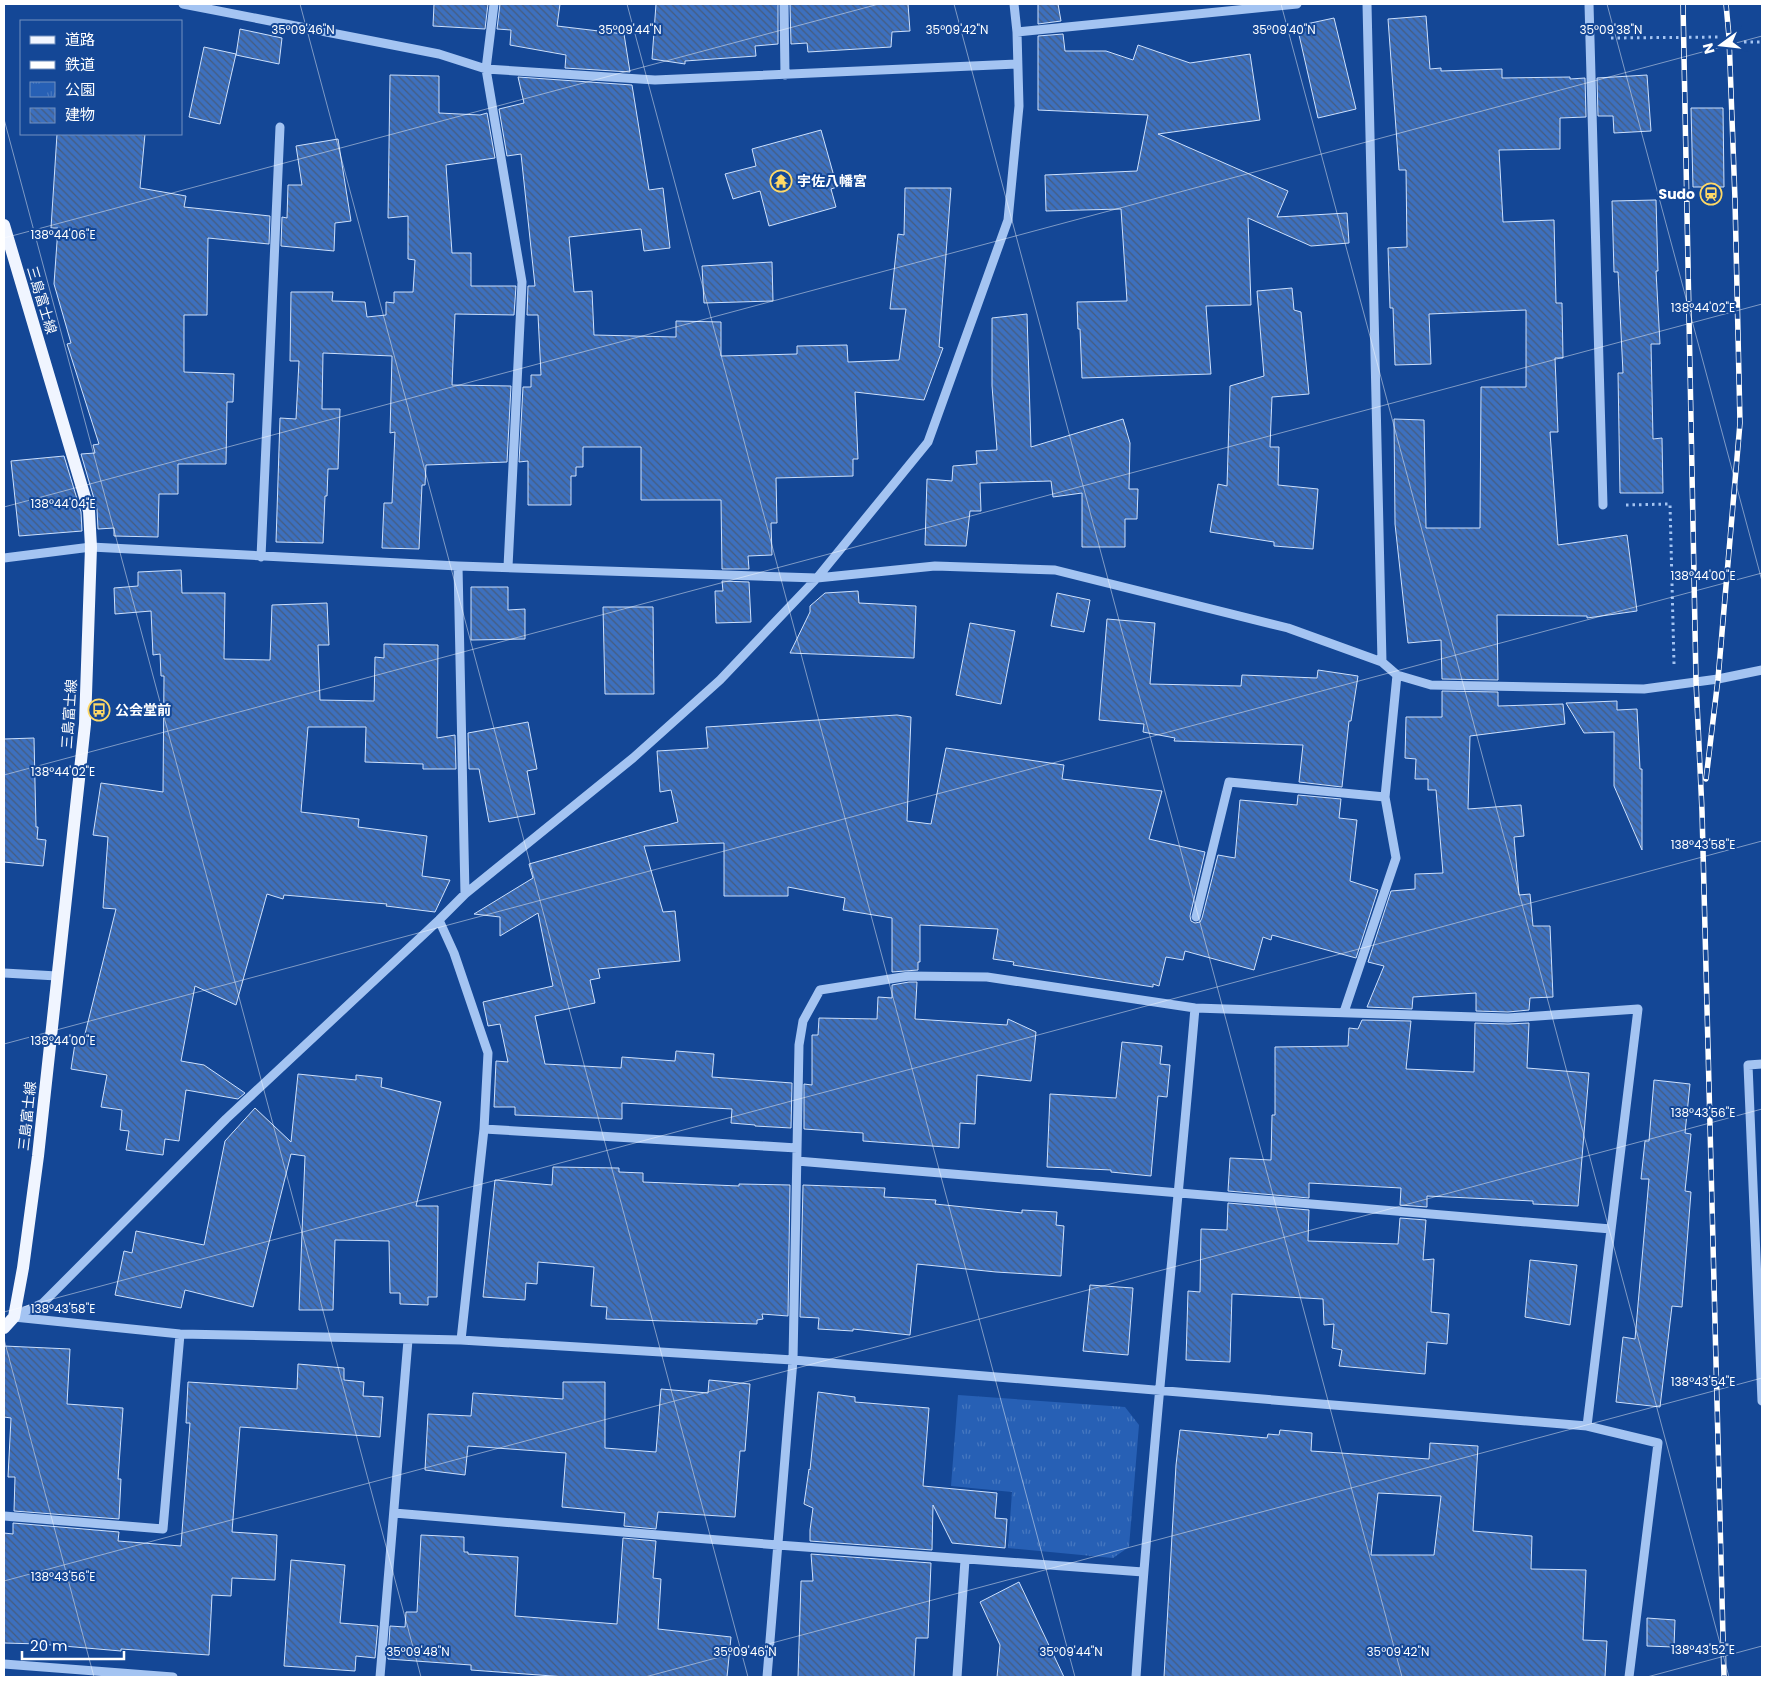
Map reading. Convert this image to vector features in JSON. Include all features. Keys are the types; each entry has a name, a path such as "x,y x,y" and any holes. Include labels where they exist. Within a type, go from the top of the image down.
{"main road":[{"name":"三島富士線","path":"4,226 90,511 91,547 85,724 38,1156 23,1268 14,1317"},
{"path":"4,1328 14,1317"}],"street":[{"path":"183,4 439,54 486,69 656,80 1017,64"},
{"path":"494,4 486,69 522,282 508,568"},
{"path":"784,4 785,75"},
{"path":"14,1317 43,1303 226,1119 465,894 633,758 720,680 817,578 928,442 1008,220 1019,106 1017,32 1014,4"},
{"path":"1017,32 1297,4"},
{"path":"1367,4 1382,662"},
{"path":"1589,4 1603,505"},
{"path":"261,557 280,127"},
{"path":"4,558 91,547 458,566 817,578 935,566 1055,570 1288,628 1382,662 1397,675 1431,685 1644,689 1718,679 1762,670"},
{"path":"458,566 465,894"},
{"path":"1344,1012 1396,858 1385,798 1397,675"},
{"path":"1196,917 1229,782 1385,798"},
{"path":"439,920 454,953 488,1053 484,1129 461,1340"},
{"path":"4,973 57,976"},
{"path":"767,1677 792,1360 798,1044 803,1020 820,990 909,976 987,977 1195,1008 1508,1018 1638,1009 1587,1426"},
{"path":"1136,1677 1158,1390 1179,1192 1195,1008"},
{"path":"1762,1064 1748,1065 1762,1401"},
{"path":"484,1129 797,1148"},
{"path":"797,1161 1610,1228"},
{"path":"14,1317 180,1334 461,1340 792,1360 1587,1426 1658,1442 1629,1677"},
{"path":"4,1516 163,1530 180,1334"},
{"path":"380,1677 408,1340"},
{"path":"394,1513 965,1560 1143,1572"},
{"path":"957,1677 965,1560"},
{"path":"4,1664 167,1677"}],"path":[{"path":"1591,39 1721,37"},
{"path":"1744,42 1762,42"},
{"path":"1603,505 1670,504 1675,684"}],"green space":[{"path":"958,1395 1125,1407 1139,1425 1129,1547 1113,1558 1008,1548 1012,1492 951,1486"}],"building":[{"path":"434,4 488,4 485,29 433,26"},
{"path":"500,4 560,4 557,26 624,34 630,72 565,68 566,55 510,45 511,30 497,29"},
{"path":"656,4 778,4 778,44 755,46 756,56 685,61 685,64 652,59"},
{"path":"790,4 908,4 910,31 892,32 891,47 808,52 807,43 791,44"},
{"path":"1038,4 1058,4 1061,21 1038,24"},
{"path":"1426,16 1430,69 1441,68 1441,71 1502,69 1502,78 1585,78 1586,117 1560,118 1560,149 1499,150 1503,222 1554,220 1556,303 1562,303 1563,358 1555,358 1558,432 1550,432 1558,545 1627,535 1637,611 1587,618 1587,616 1497,615 1498,680 1442,679 1441,640 1408,643 1395,524 1394,419 1424,420 1426,528 1480,528 1481,387 1526,387 1526,310 1429,314 1431,364 1395,365 1393,308 1390,308 1388,248 1407,247 1406,170 1399,170 1388,19"},
{"path":"1334,18 1356,109 1318,118 1297,26"},
{"path":"240,29 282,38 279,64 236,55"},
{"path":"1063,34 1065,51 1106,51 1133,60 1138,45 1190,63 1250,54 1260,120 1158,134 1288,191 1277,217 1347,213 1349,243 1311,246 1248,218 1251,305 1206,306 1211,374 1082,378 1077,302 1127,301 1121,209 1046,211 1045,175 1137,171 1148,115 1038,110 1038,36"},
{"path":"204,47 236,54 220,124 189,117"},
{"path":"390,75 439,76 439,113 480,115 487,113 495,158 446,165 452,253 471,253 471,286 516,286 514,315 455,314 452,385 511,386 507,462 426,465 425,485 422,485 419,549 382,548 384,503 392,503 395,432 390,433 392,356 323,353 322,409 340,409 338,469 328,469 323,543 276,542 280,418 296,419 299,361 290,361 291,292 333,292 332,301 365,302 367,317 386,315 386,302 394,303 394,292 413,292 415,260 408,259 408,216 388,218"},
{"path":"1647,75 1651,131 1614,133 1613,116 1598,116 1597,78"},
{"path":"518,77 632,85 649,190 663,188 670,248 644,251 641,229 569,237 574,292 592,291 594,335 676,337 676,321 721,322 721,356 797,354 797,346 847,345 848,362 899,360 906,309 890,309 898,234 904,235 905,188 951,188 939,347 943,348 924,400 855,392 858,459 853,459 853,476 776,478 777,523 771,523 772,555 748,556 749,569 722,569 721,500 641,500 641,447 583,447 583,467 576,467 576,476 571,476 571,505 528,505 528,461 519,462 523,387 531,387 531,375 541,375 538,315 527,315 528,286 535,286 521,154 507,156 499,109 524,103"},
{"path":"1691,108 1723,108 1724,187 1693,187"},
{"name":"宇佐八幡宮","path":"821,130 837,187 831,189 836,207 769,226 760,191 733,199 725,174 756,166 752,149"},
{"path":"57,135 145,135 140,188 186,196 184,207 270,216 269,244 208,238 207,315 184,315 184,372 234,374 233,402 227,402 226,464 178,464 178,494 159,494 158,537 114,536 114,528 98,529 97,509 81,454 95,453 93,445 99,444 67,344 71,343 54,284 58,228 51,228"},
{"path":"338,139 351,221 335,223 334,251 281,246 282,217 287,218 288,185 302,185 296,146"},
{"path":"1656,200 1658,271 1656,271 1660,344 1651,344 1653,439 1662,438 1663,493 1620,493 1618,373 1623,373 1618,272 1614,272 1612,201"},
{"path":"772,262 773,301 704,303 702,266"},
{"path":"1292,288 1294,310 1301,312 1309,394 1272,397 1270,447 1279,447 1278,485 1318,489 1313,549 1274,546 1274,542 1210,532 1218,484 1227,486 1230,386 1264,376 1257,291"},
{"path":"1027,314 1031,447 1123,419 1130,443 1129,489 1138,489 1137,519 1125,519 1125,547 1082,547 1082,493 1053,497 1051,481 980,483 981,511 970,511 966,546 925,545 927,479 952,481 953,466 977,464 976,451 997,450 992,386 992,318"},
{"path":"64,456 81,512 82,531 19,536 11,461"},
{"path":"181,570 182,593 225,593 224,659 270,660 272,605 327,603 329,645 318,645 320,700 374,701 375,657 384,658 384,644 438,645 437,738 455,735 456,769 423,769 423,764 365,762 366,727 308,727 301,812 359,819 358,827 427,836 422,876 450,880 435,912 386,906 387,904 284,895 283,899 267,894 236,1005 195,986 181,1061 204,1065 245,1093 238,1099 186,1090 179,1141 165,1139 163,1155 126,1150 129,1131 120,1130 122,1110 101,1107 107,1075 71,1069 76,1037 84,1038 116,909 103,908 108,837 93,835 101,783 163,792 164,676 161,676 160,654 153,655 151,611 115,614 114,588 138,586 138,572"},
{"path":"722,581 749,582 751,622 716,623 715,591 723,591"},
{"path":"471,587 508,587 508,610 525,609 525,639 471,640"},
{"path":"858,591 859,603 916,606 914,658 790,653 810,612 810,606 825,593"},
{"path":"1057,593 1090,600 1084,632 1051,626"},
{"path":"603,607 653,607 654,694 605,694"},
{"path":"1107,619 1155,623 1150,684 1241,686 1242,675 1317,678 1318,670 1358,676 1351,721 1349,721 1342,787 1299,782 1303,745 1174,741 1175,738 1143,732 1144,724 1099,720"},
{"path":"970,623 1015,631 1001,704 956,695"},
{"path":"1442,691 1498,692 1498,706 1563,704 1565,724 1470,736 1468,809 1521,805 1524,836 1514,837 1519,895 1530,894 1533,926 1550,926 1553,997 1530,998 1529,1010 1508,1012 1476,1011 1476,993 1413,997 1412,1009 1367,1007 1384,966 1368,962 1391,891 1415,889 1415,874 1443,873 1436,790 1428,790 1428,779 1415,779 1416,759 1405,758 1406,717 1442,717"},
{"path":"1617,701 1617,710 1637,709 1640,769 1642,769 1642,850 1614,786 1614,732 1584,733 1566,703"},
{"path":"897,715 911,717 907,821 931,824 946,748 1064,765 1062,779 1162,791 1149,839 1205,852 1190,916 1191,921 1195,923 1200,922 1202,918 1218,855 1235,858 1240,800 1297,805 1298,795 1341,799 1339,818 1357,820 1350,881 1378,890 1356,958 1272,935 1271,940 1263,937 1254,970 1185,951 1183,960 1166,957 1159,986 1153,984 1153,987 1013,965 1014,962 993,959 998,929 920,925 920,962 918,962 918,970 892,972 892,918 843,910 845,898 788,887 788,896 724,896 724,843 644,846 663,912 675,911 680,961 598,969 600,978 590,980 595,1003 535,1016 545,1064 621,1068 622,1057 675,1061 676,1051 714,1054 712,1077 792,1083 791,1128 731,1123 732,1109 622,1103 622,1119 515,1115 515,1107 494,1107 496,1061 508,1062 500,1024 488,1026 483,1002 553,986 538,913 500,936 500,917 474,914 533,878 529,864 678,822 671,790 660,792 657,751 708,748 706,727"},
{"path":"528,722 537,769 527,771 535,814 489,822 479,769 469,769 468,733"},
{"path":"34,738 37,839 46,840 43,866 4,862 4,739"},
{"path":"917,982 915,1019 1007,1025 1008,1019 1036,1032 1031,1081 977,1075 975,1124 960,1123 959,1148 863,1141 863,1133 804,1129 804,1084 812,1085 812,1035 818,1035 819,1018 877,1019 878,997 892,998 892,985"},
{"path":"1362,1020 1411,1021 1406,1069 1474,1072 1475,1023 1529,1023 1527,1068 1589,1073 1578,1206 1533,1204 1533,1201 1427,1196 1427,1207 1400,1205 1401,1188 1309,1183 1309,1198 1228,1191 1230,1158 1271,1160 1272,1115 1275,1115 1275,1047 1348,1046 1349,1028 1358,1029"},
{"path":"1122,1042 1162,1046 1160,1064 1170,1065 1167,1097 1158,1096 1151,1176 1111,1172 1111,1170 1047,1167 1050,1094 1116,1098"},
{"path":"298,1074 356,1080 356,1075 382,1078 381,1087 441,1102 416,1206 438,1206 437,1297 428,1297 428,1305 400,1304 400,1293 390,1293 389,1241 335,1240 333,1310 299,1310 305,1156 291,1154 253,1307 185,1290 181,1308 115,1295 124,1251 132,1253 136,1231 204,1245 225,1141 255,1108 291,1142"},
{"path":"1654,1080 1690,1084 1685,1133 1691,1134 1685,1191 1691,1192 1682,1307 1672,1306 1660,1407 1616,1402 1623,1337 1635,1339 1649,1179 1641,1179 1645,1141 1649,1141"},
{"path":"553,1167 619,1168 619,1172 643,1173 643,1182 739,1186 739,1184 790,1185 788,1316 762,1314 763,1319 757,1320 757,1324 606,1319 607,1307 591,1306 594,1267 538,1262 537,1284 526,1283 525,1300 483,1297 495,1180 552,1185"},
{"path":"803,1185 885,1188 884,1197 936,1200 935,1204 1022,1213 1022,1210 1057,1212 1056,1225 1064,1226 1061,1276 917,1264 910,1335 853,1329 853,1331 818,1329 819,1318 800,1317"},
{"path":"1228,1203 1309,1210 1308,1241 1398,1244 1400,1218 1426,1220 1423,1260 1434,1259 1431,1312 1449,1314 1447,1344 1427,1342 1425,1374 1339,1366 1342,1350 1332,1348 1334,1324 1324,1325 1323,1299 1232,1294 1230,1362 1186,1360 1188,1291 1200,1292 1201,1229 1227,1230"},
{"path":"1530,1260 1577,1265 1570,1325 1525,1317"},
{"path":"1090,1285 1133,1288 1128,1355 1083,1351"},
{"path":"4,1346 70,1349 67,1404 123,1408 118,1479 121,1479 119,1519 14,1511 15,1477 8,1477 11,1418 4,1417"},
{"path":"298,1364 344,1368 344,1380 364,1382 363,1396 383,1397 380,1437 240,1427 232,1532 277,1535 275,1580 232,1578 231,1596 212,1595 209,1655 4,1643 4,1533 13,1534 13,1523 119,1532 118,1541 181,1546 190,1423 186,1423 188,1382 297,1389"},
{"path":"709,1380 750,1384 745,1451 740,1451 735,1517 658,1512 656,1529 624,1526 625,1513 562,1507 566,1453 468,1446 465,1475 425,1470 428,1414 471,1416 473,1393 563,1399 563,1382 605,1382 605,1448 656,1452 661,1389 708,1393"},
{"path":"818,1392 855,1397 855,1402 929,1408 923,1486 997,1493 995,1518 1007,1519 1005,1548 952,1543 933,1505 932,1550 810,1541 813,1508 804,1504 810,1470"},
{"path":"1180,1430 1267,1438 1268,1434 1279,1435 1280,1430 1312,1433 1311,1451 1429,1459 1430,1443 1478,1446 1473,1531 1532,1536 1531,1569 1586,1570 1583,1640 1607,1641 1605,1677 1164,1677 1176,1465","holes":["1378,1493 1441,1496 1434,1555 1371,1555"]},
{"path":"421,1535 464,1537 464,1552 468,1552 468,1554 518,1557 515,1616 617,1624 623,1538 656,1541 653,1578 661,1579 658,1629 731,1637 727,1677 566,1677 471,1670 471,1665 388,1659 390,1626 405,1627 406,1612 417,1612"},
{"path":"811,1554 931,1563 928,1638 916,1638 914,1677 798,1677 801,1581 813,1581"},
{"path":"291,1560 345,1565 340,1623 378,1626 375,1658 356,1656 355,1671 284,1666"},
{"path":"1019,1582 1064,1677 997,1677 1000,1645 980,1602"},
{"path":"1647,1618 1675,1620 1674,1647 1647,1646"}],"railway":[{"path":"1683,4 1696,681 1702,811 1724,1677"},
{"path":"1706,779 1718,679 1740,423 1735,200 1726,4"}],"place":[{"name":"宇佐八幡宮","path":"781,181"},
{"name":"Sudo","path":"1711,194"},
{"name":"公会堂前","path":"99,710"}]}
